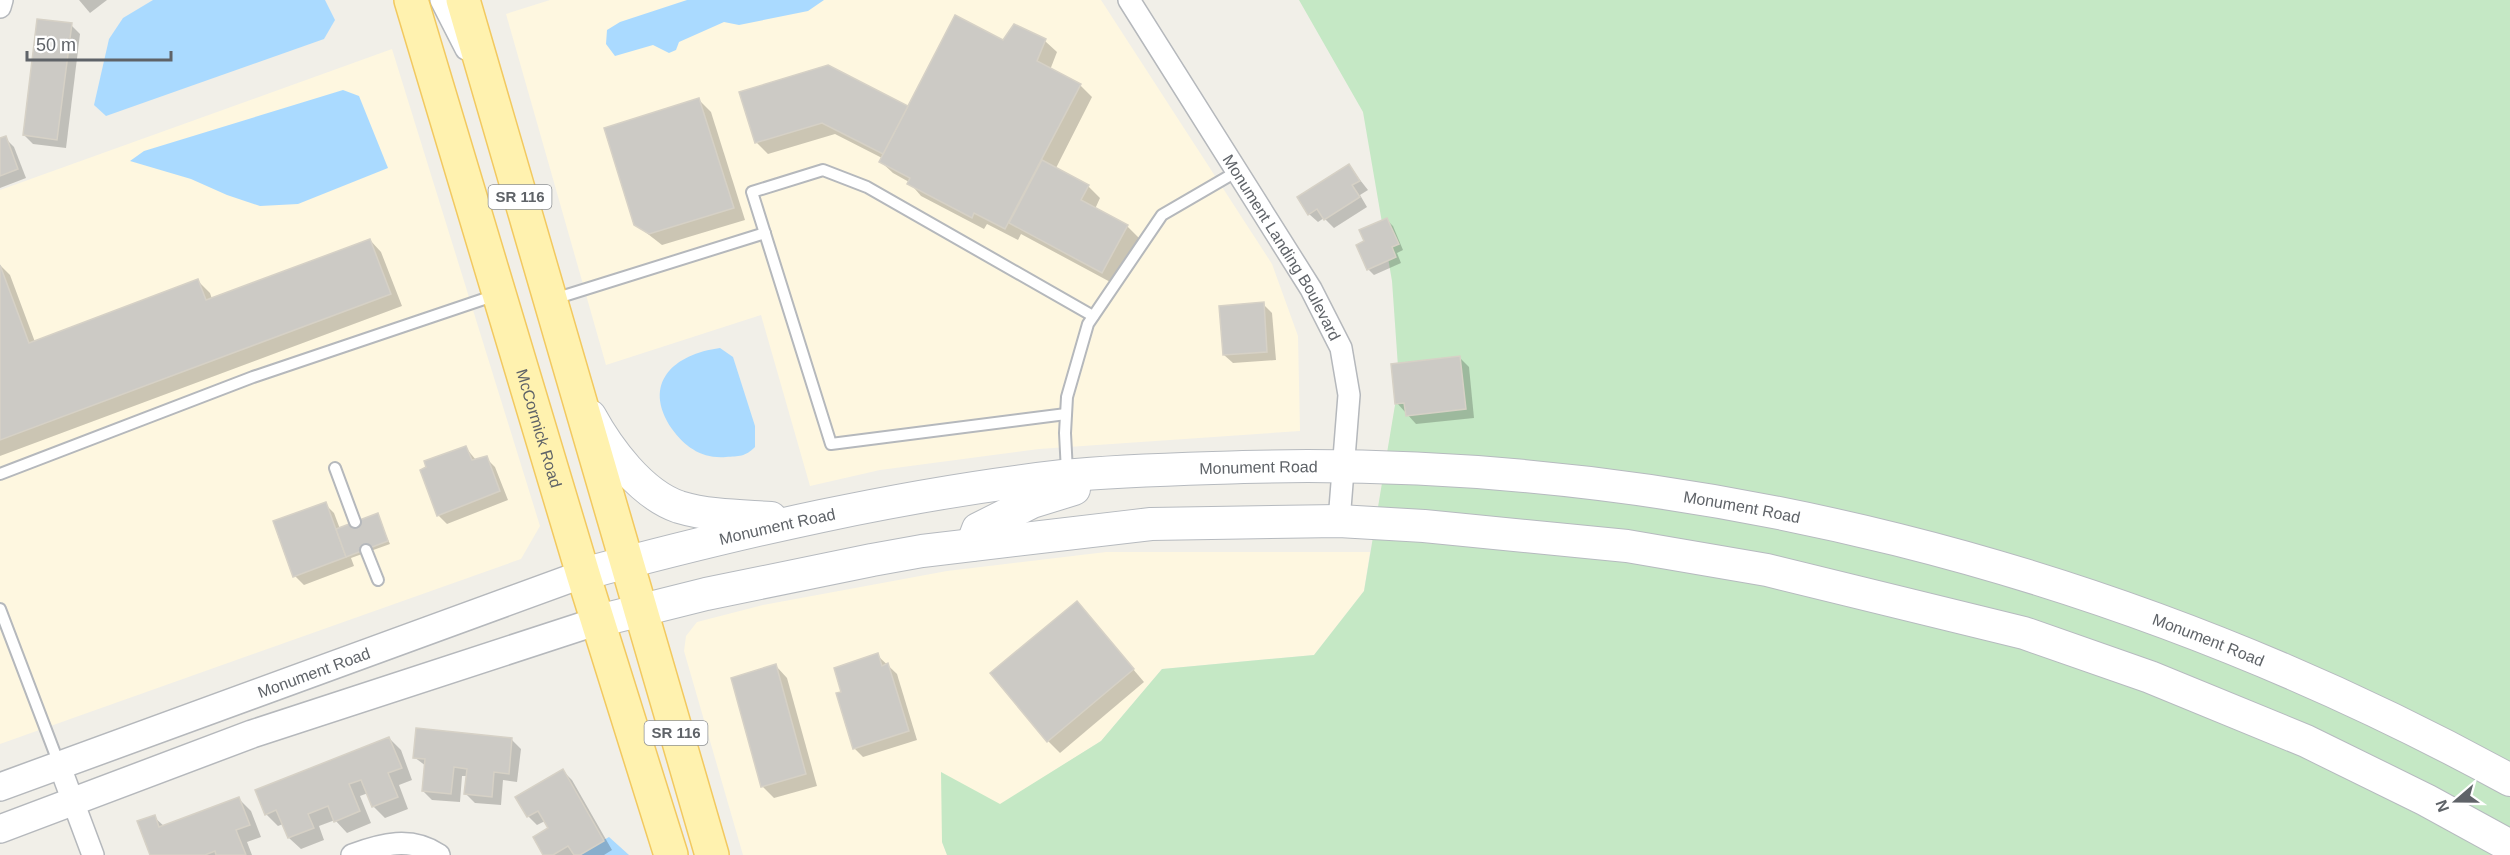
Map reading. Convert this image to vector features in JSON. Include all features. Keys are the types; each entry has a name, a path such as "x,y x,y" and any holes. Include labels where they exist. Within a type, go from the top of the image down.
{"main road":[{"name":"McCormick Road","path":"411,0 583,574 671,855"},
{"name":"SR 116","path":"463,0 712,855"},
{"path":"578,393 608,448 640,482 677,506 726,516 814,519"},
{"name":"Monument Road","path":"583,574 814,519 953,491 1067,476 1147,470 1343,464 1435,468 1612,486 1754,509 1878,533 2039,579 2239,651 2416,730 2510,780"},
{"path":"972,545 978,529 1032,502 1147,470"},
{"path":"598,621 872,560 972,545 1151,524 1339,521 1424,526 1627,546 1767,570 2024,633 2150,677 2306,741 2426,800 2510,846"}],"street":[{"path":"0,7 2,0"},
{"path":"441,0 491,97"},
{"name":"Monument Landing Boulevard","path":"1129,0 1311,289 1341,348 1349,395 1339,521"},
{"name":"Monument Road","path":"0,787 583,574"},
{"path":"0,829 252,734 598,621"},
{"path":"60,765 93,855"},
{"path":"352,855 397,842 415,843 439,854"}],"lane":[{"path":"1066,414 831,444 752,192 823,170 867,187 1093,316"},
{"path":"1067,476 1067,397 1088,324 1162,215 1236,172"},
{"path":"550,300 765,233"},
{"path":"0,474 253,377 500,294"},
{"path":"335,468 355,522"},
{"path":"366,550 378,580"},
{"path":"0,609 60,765"}],"shaded area":[{"path":"550,0 1101,0 1272,264 1298,336 1300,431 1039,449 880,470 810,486 761,315 606,365 506,14"},
{"path":"392,49 540,526 521,559 0,744 0,190"},
{"path":"1106,552 1370,552 1364,591 1314,655 1162,669 1101,741 942,842 947,855 743,855 684,651 686,636 697,622 763,605 947,571"}],"green space":[{"path":"1299,0 2510,0 2510,855 947,855 942,842 941,772 1000,804 1101,741 1162,669 1314,655 1364,591 1399,381 1392,281 1363,112"}],"water":[{"path":"153,0 325,0 335,20 324,39 106,116 94,105 109,39 123,18"},
{"path":"687,0 824,0 808,11 739,25 724,22 679,42 676,50 669,53 653,45 615,56 606,44 607,30 620,22"},
{"path":"343,90 359,96 388,168 298,204 260,206 191,179 130,161 144,151"},
{"path":"720,348 733,357 755,426 755,447 748,453 738,456 709,456 688,446 672,429 663,413 660,398 661,385 676,364 703,351"},
{"path":"609,837 629,855 577,855"}],"building":[{"path":"955,15 1003,40 1014,24 1046,39 1037,61 1081,84 1005,229 974,213 972,218 907,184 910,178 879,162"},
{"path":"37,19 72,23 57,140 23,135"},
{"path":"828,65 908,106 883,154 822,123 755,143 739,92"},
{"path":"699,98 734,208 649,234 634,225 604,128"},
{"path":"6,136 18,169 0,176 0,138"},
{"path":"1042,160 1089,185 1081,200 1128,225 1102,273 1009,223"},
{"path":"1349,164 1360,181 1352,185 1360,197 1324,220 1317,209 1308,215 1297,197"},
{"path":"1387,218 1399,244 1392,247 1396,257 1367,270 1356,245 1364,241 1359,230"},
{"path":"370,239 391,294 0,440 0,265 29,343 198,279 206,300"},
{"path":"1264,302 1267,352 1223,355 1219,306"},
{"path":"1460,356 1466,409 1406,416 1404,403 1395,404 1391,364"},
{"path":"466,446 472,460 487,456 500,491 437,516 420,470 426,467 424,461"},
{"path":"326,502 346,557 293,577 273,521"},
{"path":"378,513 388,541 346,557 336,529"},
{"path":"1077,601 1134,669 1047,742 990,673"},
{"path":"878,653 882,666 888,663 909,731 853,749 836,693 841,692 834,668"},
{"path":"776,664 806,774 761,787 731,678"},
{"path":"416,728 512,738 509,774 494,772 492,797 464,794 467,769 454,767 451,794 422,791 425,759 413,758"},
{"path":"389,737 402,768 388,773 398,797 372,807 361,780 349,784 360,811 334,822 328,806 308,814 314,828 288,838 276,810 265,815 255,790"},
{"path":"563,769 604,841 580,855 574,855 568,846 553,855 543,855 533,837 548,828 538,811 527,817 515,797"},
{"path":"239,797 250,825 236,830 246,855 216,855 215,851 205,855 150,855 137,821 155,815 159,827"}]}
